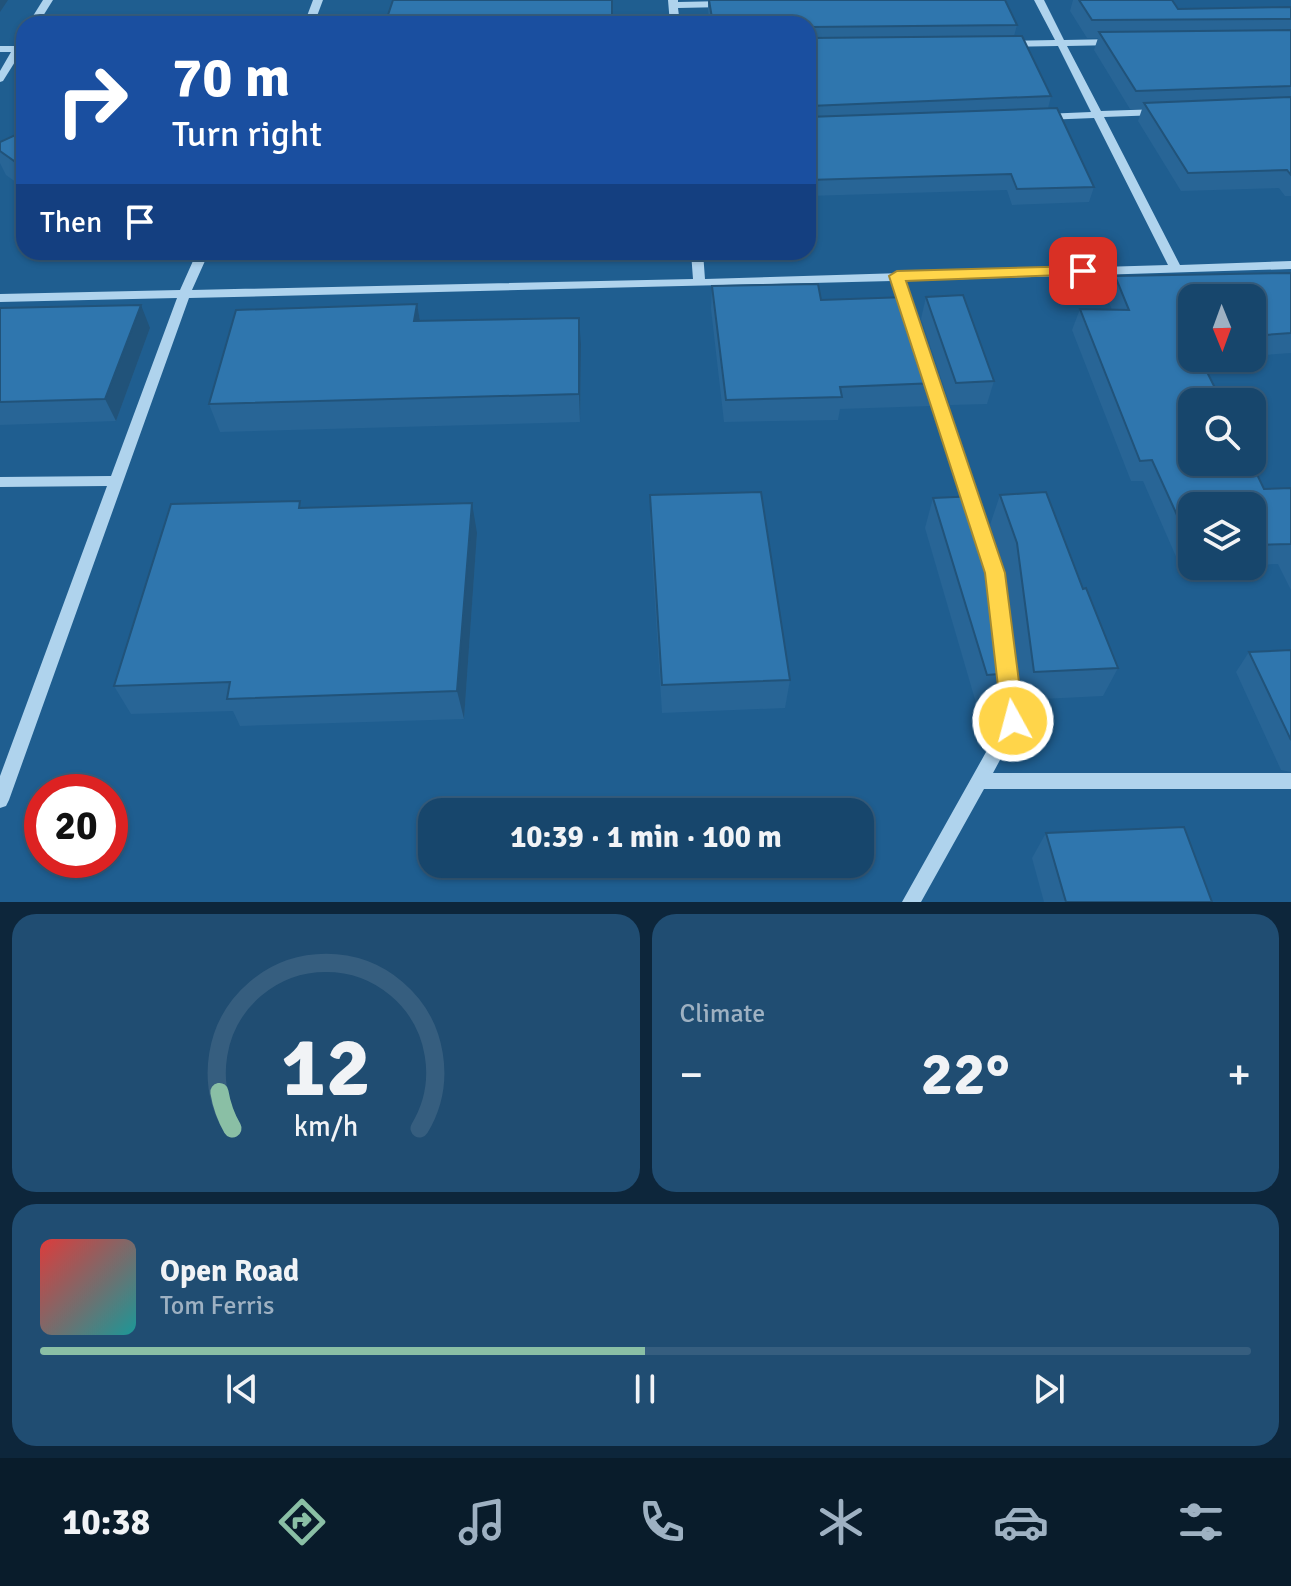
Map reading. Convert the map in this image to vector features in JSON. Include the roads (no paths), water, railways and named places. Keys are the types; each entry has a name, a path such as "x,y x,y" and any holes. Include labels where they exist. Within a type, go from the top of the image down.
{"street":[{"path":"1039,0 1176,268"},
{"path":"673,3 734,3"},
{"path":"998,44 1122,42"},
{"path":"0,79 16,53"},
{"path":"10,64 16,64"},
{"path":"1036,117 1172,112"},
{"path":"0,800 115,481 199,260"},
{"path":"698,260 699,283"},
{"path":"0,298 699,283 1291,265"},
{"path":"897,276 981,528"},
{"path":"0,482 115,481"},
{"path":"911,902 1013,721 1004,647"},
{"path":"979,781 1291,781"}]}
